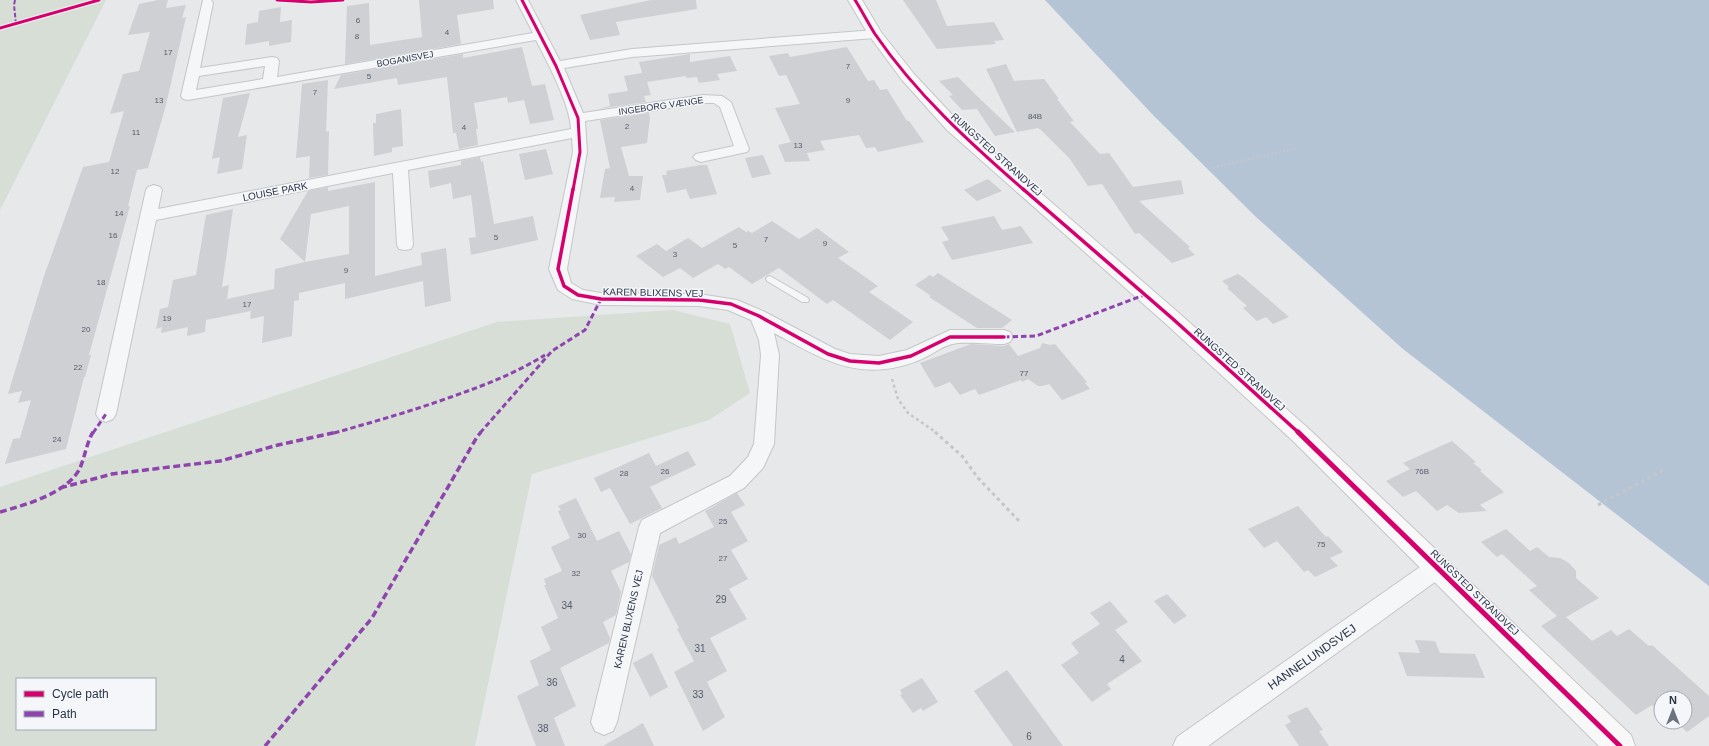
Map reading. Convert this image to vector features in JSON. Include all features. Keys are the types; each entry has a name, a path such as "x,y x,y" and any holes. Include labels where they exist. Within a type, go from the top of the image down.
{"main road":[{"name":"RUNGSTED STRANDVEJ","path":"855,0 875,34 908,77 953,126 1176,322 1301,435 1620,746"}],"street":[{"name":"KAREN BLIXENS VEJ","path":"522,0 556,66 579,125 580,152 558,269 564,286 578,295 601,299 699,300 731,304 759,316 828,354 850,361 879,363 911,356 950,337 1004,337"},
{"name":"BOGANISVEJ","path":"207,3 188,96 540,36"},
{"path":"556,66 632,53 875,34"},
{"path":"193,74 272,61 270,82"},
{"name":"INGEBORG VÆNGE","path":"579,125 703,98 717,99 726,105 742,149 701,156"},
{"name":"LOUISE PARK","path":"149,216 400,167 579,125"},
{"path":"400,167 405,245"},
{"path":"106,414 154,190"},
{"name":"KAREN BLIXENS VEJ","path":"604,722 650,527 737,482 756,462 764,444 770,354 768,340 759,316"},
{"name":"HANNELUNDSVEJ","path":"1186,746 1438,567"}],"lane":[{"path":"770,279 805,300"}],"path":[{"path":"1212,168 1296,148"},
{"path":"887,361 898,399 908,413 930,428 957,451 978,478 1020,522"},
{"path":"1598,504 1665,469"}],"shaded area":[{"path":"0,0 106,0 0,210"},
{"path":"673,310 730,324 750,393 709,420 532,474 475,746 0,746 0,487 497,322"}],"water":[{"path":"1045,0 1709,0 1709,586 1403,349 1256,217 1153,115"}],"building":[{"path":"158,0 168,0 166,8 186,5 182,18 186,17 166,105 148,168 137,170 128,206 130,206 89,355 91,355 66,449 5,464 13,439 20,438 31,400 18,403 22,391 8,394 43,279 83,167 109,162 124,111 110,114 123,74 139,71 150,32 128,35 139,4"},
{"path":"419,0 493,0 494,9 457,15 461,44 345,64 347,6 369,3 370,45 422,37"},
{"path":"651,0 696,0 697,9 616,22 620,35 590,40 580,15"},
{"path":"903,0 936,0 947,26 994,22 1004,40 994,41 996,44 937,49"},
{"path":"281,7 280,22 292,20 291,42 269,46 269,41 245,45 247,24 258,22 259,11"},
{"path":"522,47 532,86 545,84 554,120 530,124 524,100 508,103 507,97 474,103 478,129 476,129 478,145 459,149 456,133 453,133 447,77 398,85 397,78 334,89 341,75 463,54 463,58"},
{"path":"847,47 868,81 874,80 880,90 887,89 907,121 909,121 924,142 878,152 875,147 866,148 859,135 820,141 825,150 807,153 810,161 785,162 778,145 791,142 775,108 800,104 786,75 779,76 769,56 788,53 790,57"},
{"path":"690,54 690,62 730,56 737,71 717,74 720,80 699,83 697,77 686,78 686,76 647,82 651,95 644,96 646,102 598,109 610,106 608,94 628,91 624,76 642,73 639,62"},
{"path":"1006,64 1014,81 1044,79 1074,121 1070,122 1100,154 1109,153 1133,187 1181,180 1184,194 1139,201 1190,247 1188,248 1195,255 1172,263 1139,233 1135,234 1102,184 1088,186 1070,159 1041,130 1038,128 1017,132 986,69"},
{"path":"958,77 1015,132 995,136 977,109 962,110 949,96 953,95 939,81"},
{"path":"328,80 326,132 329,131 328,175 309,178 310,156 296,158 302,84"},
{"path":"250,93 238,137 247,135 242,169 217,174 220,157 212,159 223,98"},
{"path":"401,109 403,146 392,148 392,152 374,156 373,123 376,123 376,114"},
{"path":"649,113 650,118 647,143 621,147 629,176 643,176 640,200 614,202 615,197 600,198 605,169 610,168 600,120"},
{"path":"546,149 553,174 525,180 519,154"},
{"path":"763,155 771,174 752,178 745,158"},
{"path":"480,157 481,162 483,161 494,224 533,216 538,240 471,255 469,238 476,237 471,195 453,199 451,183 430,188 428,171 461,165 461,161"},
{"path":"707,165 717,194 690,199 686,189 667,193 662,175 667,175 666,171"},
{"path":"988,179 1002,191 977,201 964,190"},
{"path":"375,182 375,276 422,265 421,253 446,248 451,301 425,307 423,281 345,299 345,283 299,293 299,300 294,301 292,336 262,343 264,316 250,319 251,311 206,320 205,332 187,336 188,327 161,333 162,327 156,329 160,309 168,307 173,280 196,275 206,215 233,209 222,287 229,285 227,299 274,289 275,269 305,262 280,239 308,191 328,187 328,191","holes":["349,206 349,254 305,262 311,214"]},
{"path":"994,216 1002,230 1021,226 1033,243 952,260 942,242 949,240 941,227"},
{"path":"772,221 799,239 817,228 849,252 838,258 878,286 869,292 913,322 890,340 833,300 827,304 779,268 752,284 729,267 725,269 718,264 693,278 680,268 663,277 636,256 657,244 666,251 688,238 702,248 739,227 746,232 748,231 752,233"},
{"path":"938,273 1012,320 1002,328 977,328 929,297 931,296 915,285 930,275 933,277"},
{"path":"1238,274 1289,317 1273,324 1266,317 1257,321 1243,308 1247,306 1227,288 1229,287 1222,281"},
{"path":"1042,343 1051,345 1055,344 1087,382 1085,383 1090,389 1062,400 1049,384 1038,386 1028,379 1022,382 1021,380 979,395 975,389 960,395 950,382 935,388 920,363 971,344 1004,346 1009,344 1018,356 1040,348"},
{"path":"1452,441 1476,462 1473,463 1482,470 1480,471 1504,492 1480,505 1487,511 1459,513 1447,505 1437,511 1416,491 1403,497 1386,481 1410,469 1403,463"},
{"path":"688,451 696,465 650,487 662,508 630,524 610,488 601,492 594,478 649,453 656,466"},
{"path":"737,493 745,505 731,512 748,541 731,550 748,579 729,589 747,619 710,638 727,671 707,682 725,717 703,731 674,672 694,661 652,576 659,545 676,537 679,544 714,527 705,511"},
{"path":"576,498 597,541 619,531 631,554 629,562 611,571 621,592 616,615 603,622 610,638 609,643 560,668 576,706 554,718 565,746 536,746 517,696 539,685 530,661 551,650 541,627 558,618 544,585 546,585 544,579 562,571 551,547 570,538 558,511 561,510 558,506"},
{"path":"1298,506 1326,537 1328,536 1343,552 1330,558 1338,566 1315,577 1308,570 1304,572 1277,541 1264,548 1248,529"},
{"path":"1506,529 1530,551 1537,547 1549,557 1560,558 1569,563 1576,571 1576,578 1599,598 1566,617 1592,641 1611,630 1617,636 1629,629 1649,646 1652,645 1709,696 1709,716 1693,728 1693,690 1653,690 1653,706 1652,705 1636,715 1541,626 1557,616 1529,590 1537,586 1502,554 1497,557 1481,542"},
{"path":"1167,594 1187,616 1174,624 1154,601"},
{"path":"1110,601 1128,622 1115,630 1142,661 1107,684 1111,689 1092,702 1061,665 1079,653 1071,643 1100,624 1090,613"},
{"path":"1415,640 1435,641 1440,653 1475,654 1485,678 1407,676 1398,652 1420,653"},
{"path":"652,653 668,687 650,697 633,663"},
{"path":"1007,670 1063,746 1013,746 974,691"},
{"path":"922,678 938,702 923,711 921,708 913,713 900,695 902,694 900,690"},
{"path":"1307,707 1323,730 1319,731 1329,746 1299,746 1285,725 1291,722 1287,716"},
{"path":"643,723 654,746 603,746"}],"marked path":[{"path":"15,0 14,5 16,24"},
{"path":"1004,337 1036,336 1144,295"},
{"path":"265,746 372,618 477,437 552,351 585,330 601,299"},
{"path":"60,488 112,474 220,461 278,445 334,433 403,414 491,383 521,370 545,355"},
{"path":"0,512 41,498 61,488 69,481 81,466 89,439 106,414"}],"cycle path":[{"path":"0,28 99,0"},
{"path":"277,0 311,2 343,0"},
{"path":"522,0 556,66 578,118 580,152 558,269 564,286 578,295 601,299 699,300 731,304 759,316 828,354 850,361 879,363 911,356 950,337 1004,337"},
{"path":"855,0 875,34 908,77 953,126 1173,319 1301,435 1620,746"}]}
